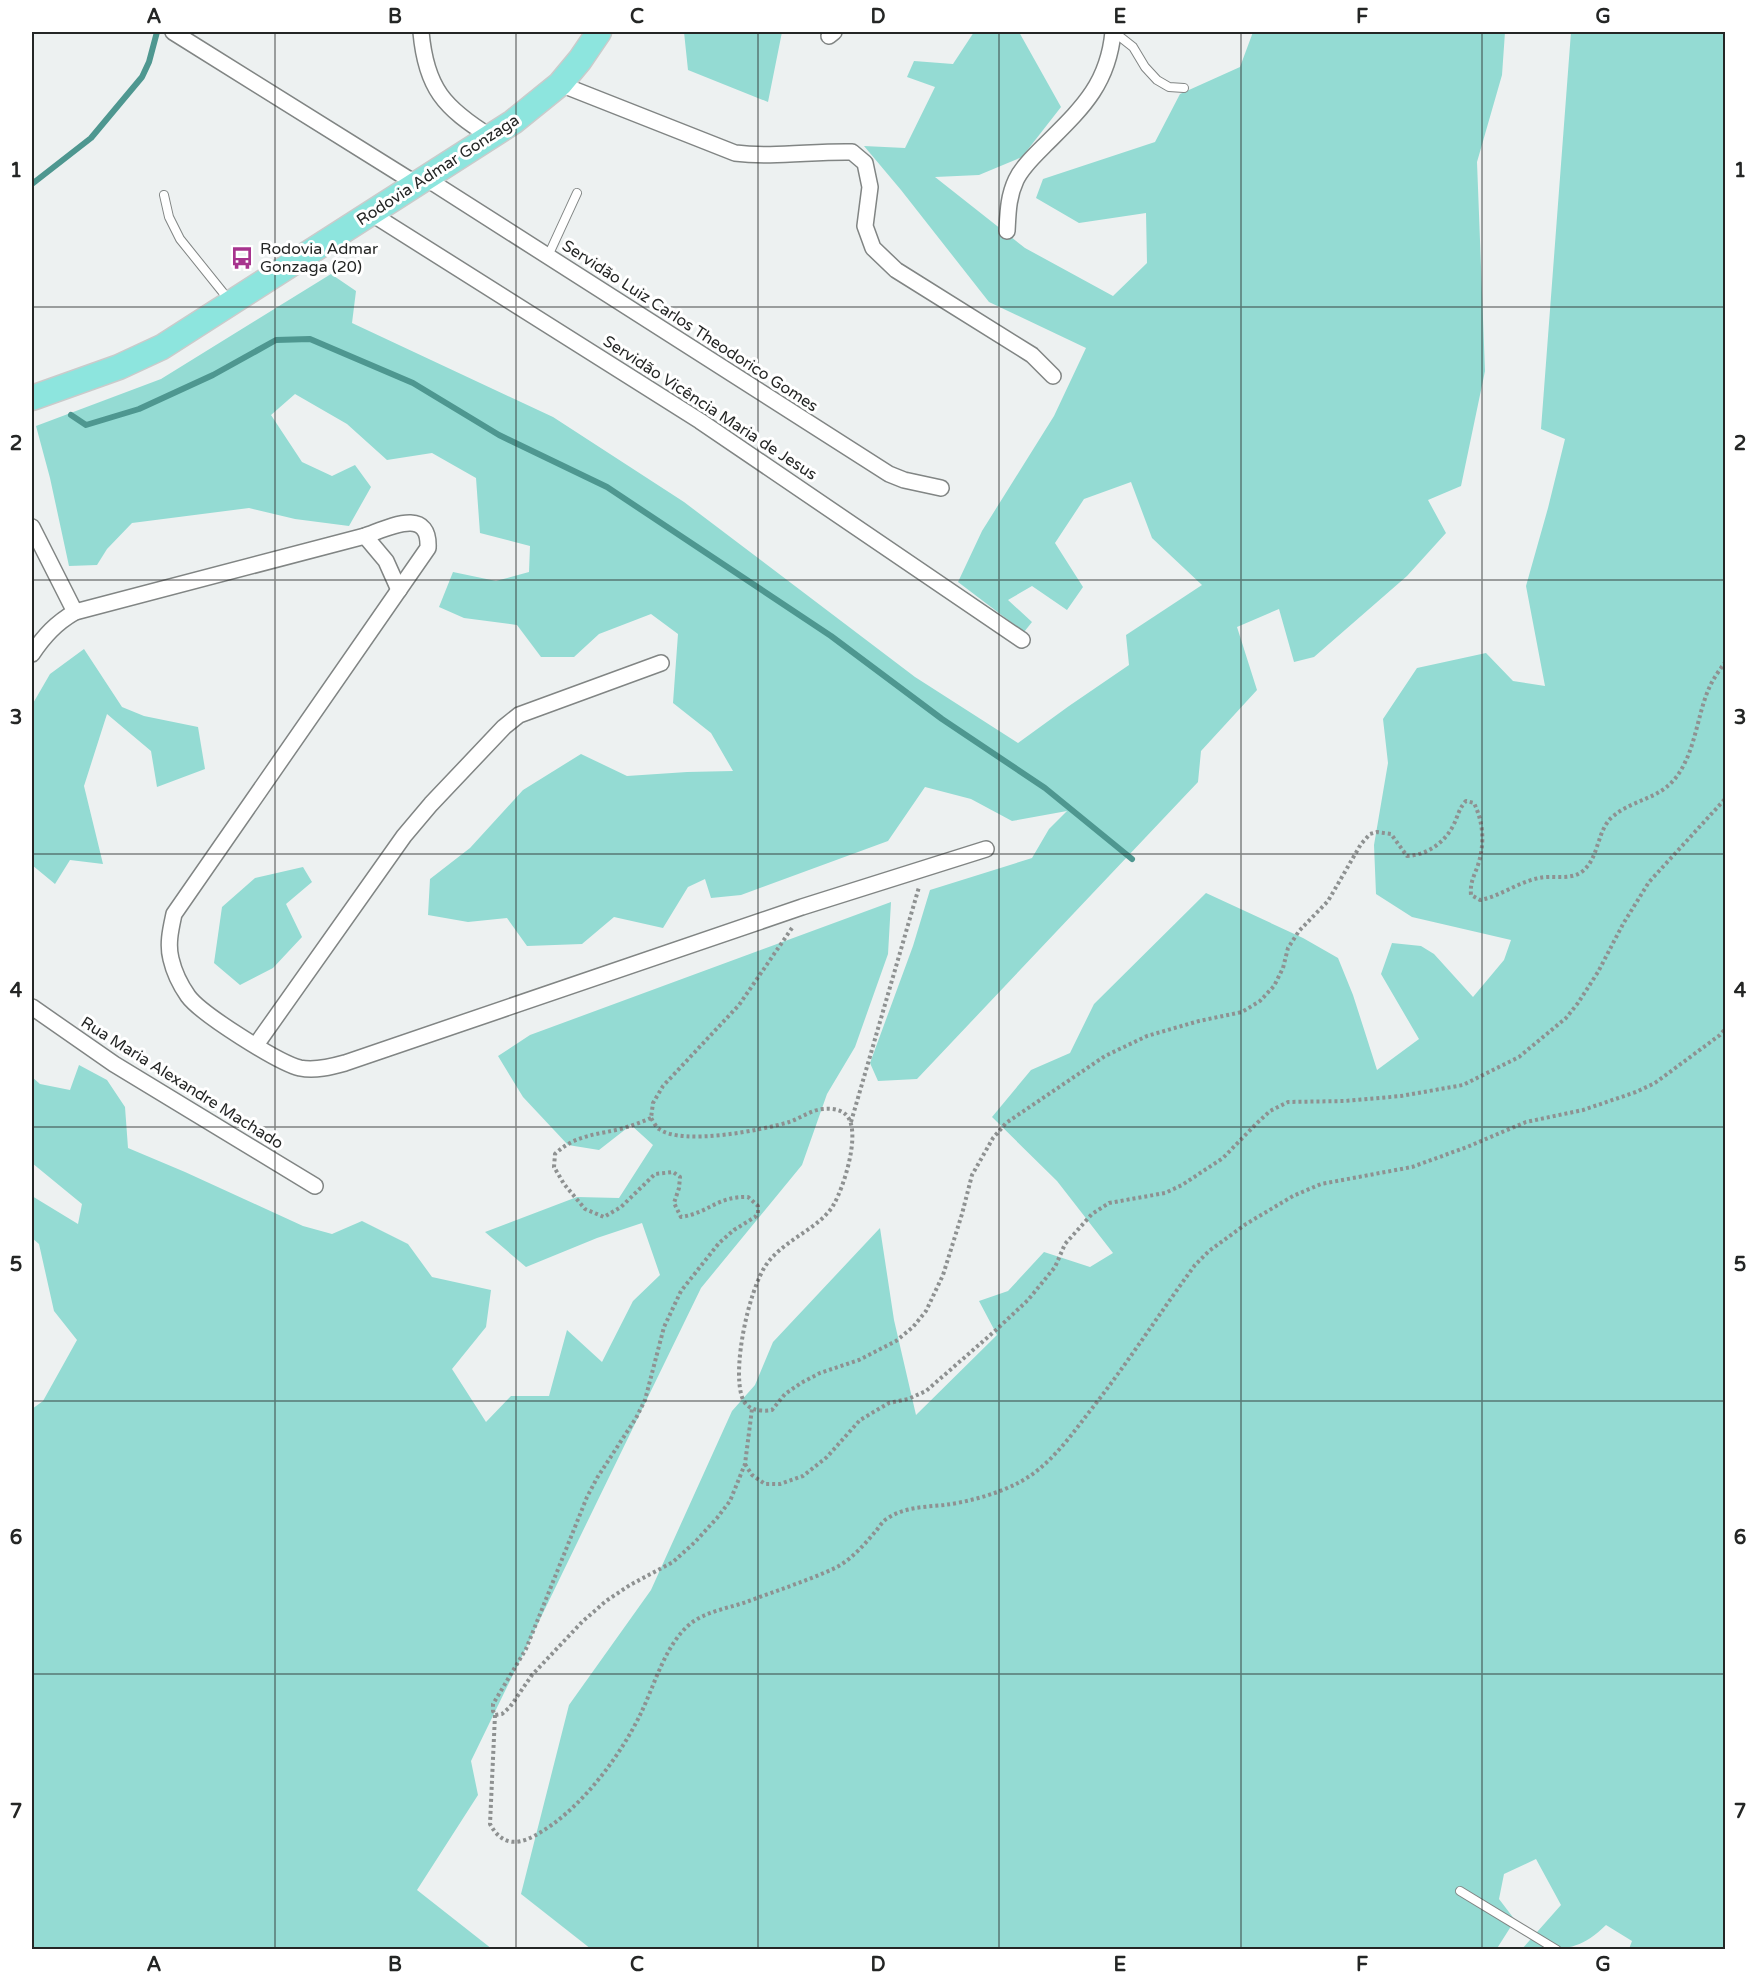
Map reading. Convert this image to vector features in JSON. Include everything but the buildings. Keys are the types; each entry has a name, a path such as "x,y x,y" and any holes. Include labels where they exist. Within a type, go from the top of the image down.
{"main road":[{"name":"Rodovia Admar Gonzaga","path":"32,398 142,357 190,330 422,182 491,137 560,84 599,32"}],"street":[{"path":"421,32 422,49 429,77 437,93 467,122 491,137"},
{"path":"1007,231 1009,199 1016,178 1030,160 1084,105 1101,78 1111,50 1113,32"},
{"name":"Servidão Luiz Carlos Theodorico Gomes","path":"179,35 548,256 889,474 904,480 941,488"},
{"path":"560,84 735,153 755,156 823,151 852,152 865,163 870,188 865,226 873,248 896,270 1032,356 1053,376"},
{"name":"Servidão Vicência Maria de Jesus","path":"372,214 700,421 1022,640"},
{"path":"32,654 46,634 60,621 75,612 365,536 401,523 411,522 424,527 429,535 428,548 174,914 170,937 170,957 176,974 189,997 204,1012 256,1045 287,1064 303,1069 323,1069 345,1063 802,907 986,849"},
{"path":"32,527 75,612"},
{"path":"365,536 386,561 399,590"},
{"path":"256,1045 404,836 504,727 519,715 661,663"},
{"name":"Rua Maria Alexandre Machado","path":"32,1007 114,1064 315,1186"}],"lane":[{"path":"1113,32 1132,47 1157,80 1169,87 1184,88"},
{"path":"548,256 577,193"},
{"path":"164,195 169,217 180,238 232,303"},
{"path":"1460,1891 1557,1950"}],"path":[{"path":"924,867 851,1123 852,1142 847,1170 834,1204 824,1217 786,1243 766,1265 752,1294 745,1326 740,1370 742,1398 752,1409 763,1412 772,1410 785,1394 801,1383 878,1352 913,1327 926,1311 943,1275 972,1175 993,1138 1006,1123 1105,1056 1147,1036 1199,1021 1242,1012 1260,1001 1274,986 1283,968 1288,948 1299,930 1328,901 1361,844 1370,834 1377,832 1390,834 1407,856 1417,856 1439,844 1451,829 1459,808 1466,801 1474,803 1482,819 1482,839 1478,865 1470,883 1471,895 1480,900 1494,897 1540,877 1561,878 1580,873 1593,858 1609,820 1625,807 1645,801 1666,789 1680,772 1688,757 1710,685 1725,661"},
{"path":"745,1464 752,1475 765,1484 780,1484 803,1476 827,1457 860,1420 889,1403 908,1399 926,1391 996,1330 1028,1300 1055,1266 1065,1244 1092,1214 1109,1203 1165,1193 1182,1185 1223,1158 1270,1111 1288,1102 1345,1101 1401,1096 1463,1085 1519,1057 1566,1018 1578,1003 1649,882 1725,798"},
{"path":"802,907 793,926 746,996 663,1086 653,1103 651,1118 659,1129 676,1135 738,1134 790,1121 820,1109 835,1109 846,1114 851,1123"},
{"path":"651,1118 624,1128 584,1137 566,1144 555,1154 554,1167 564,1184 585,1209 604,1217 621,1207 655,1174 673,1172 680,1177 674,1203 681,1217 696,1214 715,1203 732,1197 748,1197 758,1206 758,1212 755,1217 719,1243 676,1300 664,1327 645,1400 587,1497 526,1649 493,1704 495,1715 490,1824 500,1839 514,1842 523,1842 541,1833 577,1804 605,1769 640,1715 666,1658 678,1638 691,1623 708,1614 803,1582 838,1566 854,1554 886,1518 925,1506 945,1505 1002,1491 1036,1471 1065,1443 1110,1385 1195,1265 1209,1251 1246,1224 1293,1196 1321,1184 1412,1167 1526,1122 1583,1110 1636,1092 1663,1077 1720,1035 1725,1028"},
{"path":"495,1715 502,1714 510,1707 532,1675 590,1615 630,1585 673,1562 695,1542 730,1501 745,1464 752,1409"}],"shaded area":[{"path":"684,32 782,32 768,102 688,70"},
{"path":"974,32 1019,32 1061,107 1022,157 979,175 935,177 1025,248 1113,296 1147,263 1146,213 1079,223 1036,198 1043,179 1155,142 1180,94 1240,67 1253,32 1505,32 1502,75 1477,162 1485,371 1461,486 1428,500 1446,533 1407,576 1314,657 1294,662 1279,609 1237,627 1257,690 1201,751 1198,782 917,1079 878,1081 870,1063 913,946 930,890 1032,858 1049,829 1067,811 1012,821 971,799 925,787 888,841 741,895 711,898 705,879 688,887 663,928 614,917 582,944 527,946 507,918 468,922 428,915 430,879 470,848 523,790 581,754 627,776 733,771 711,733 673,703 678,634 651,614 599,634 574,657 541,657 517,625 464,618 439,607 453,572 496,581 529,572 530,546 480,533 476,478 432,453 387,460 347,424 295,394 271,415 302,462 332,476 355,465 371,487 349,526 295,519 249,508 132,523 107,549 97,565 69,566 36,426 161,379 331,274 356,291 352,323 553,417 684,502 915,677 1018,743 1129,665 1126,635 1202,585 1152,538 1131,482 1084,499 1055,543 1083,587 1067,610 1032,586 1008,600 1032,622 1024,632 958,582 982,531 1054,416 1086,348 989,302 864,146 905,148 935,87 907,77 914,61 953,64"},
{"path":"1571,32 1725,32 1725,1949 1629,1949 1632,1941 1606,1925 1586,1941 1567,1948 1522,1949 1561,1905 1536,1859 1504,1874 1499,1899 1515,1920 1496,1950 591,1949 521,1894 569,1705 651,1590 732,1411 755,1385 773,1342 880,1228 894,1320 916,1415 997,1335 979,1301 1008,1291 1044,1252 1090,1267 1113,1253 1057,1181 992,1117 1031,1070 1070,1053 1094,1004 1206,893 1303,938 1338,958 1353,995 1377,1070 1419,1039 1381,974 1392,943 1421,946 1434,954 1473,997 1504,960 1511,940 1412,917 1376,894 1374,845 1388,763 1383,719 1417,668 1486,653 1513,681 1545,686 1526,586 1565,439 1541,429"},
{"path":"84,649 122,707 144,716 198,727 205,769 157,787 151,751 107,714 84,786 103,864 70,860 55,884 32,865 32,705 50,674"},
{"path":"303,867 312,882 286,904 302,937 273,968 240,985 214,963 222,907 255,878"},
{"path":"891,902 888,954 855,1047 827,1094 802,1165 701,1288 471,1761 478,1795 417,1890 492,1949 32,1949 32,1409 43,1401 77,1340 54,1311 39,1244 32,1238 32,1196 78,1224 82,1204 32,1163 32,1077 40,1084 70,1090 79,1065 107,1080 125,1107 128,1148 303,1226 332,1234 362,1221 408,1244 432,1277 491,1290 486,1327 452,1369 486,1422 511,1396 549,1396 567,1330 602,1362 633,1301 660,1275 642,1223 597,1238 526,1267 485,1232 577,1197 619,1198 653,1145 631,1125 599,1150 568,1145 523,1097 498,1056 530,1035"}],"waterway":[{"path":"32,184 91,138 142,77 149,62 157,32"},
{"path":"71,415 86,425 139,409 213,375 276,340 310,339 413,383 499,435 607,487 831,636 942,719 1045,788 1132,859"}],"place":[{"name":"Rodovia Admar Gonzaga (20)","path":"242,258"}]}
